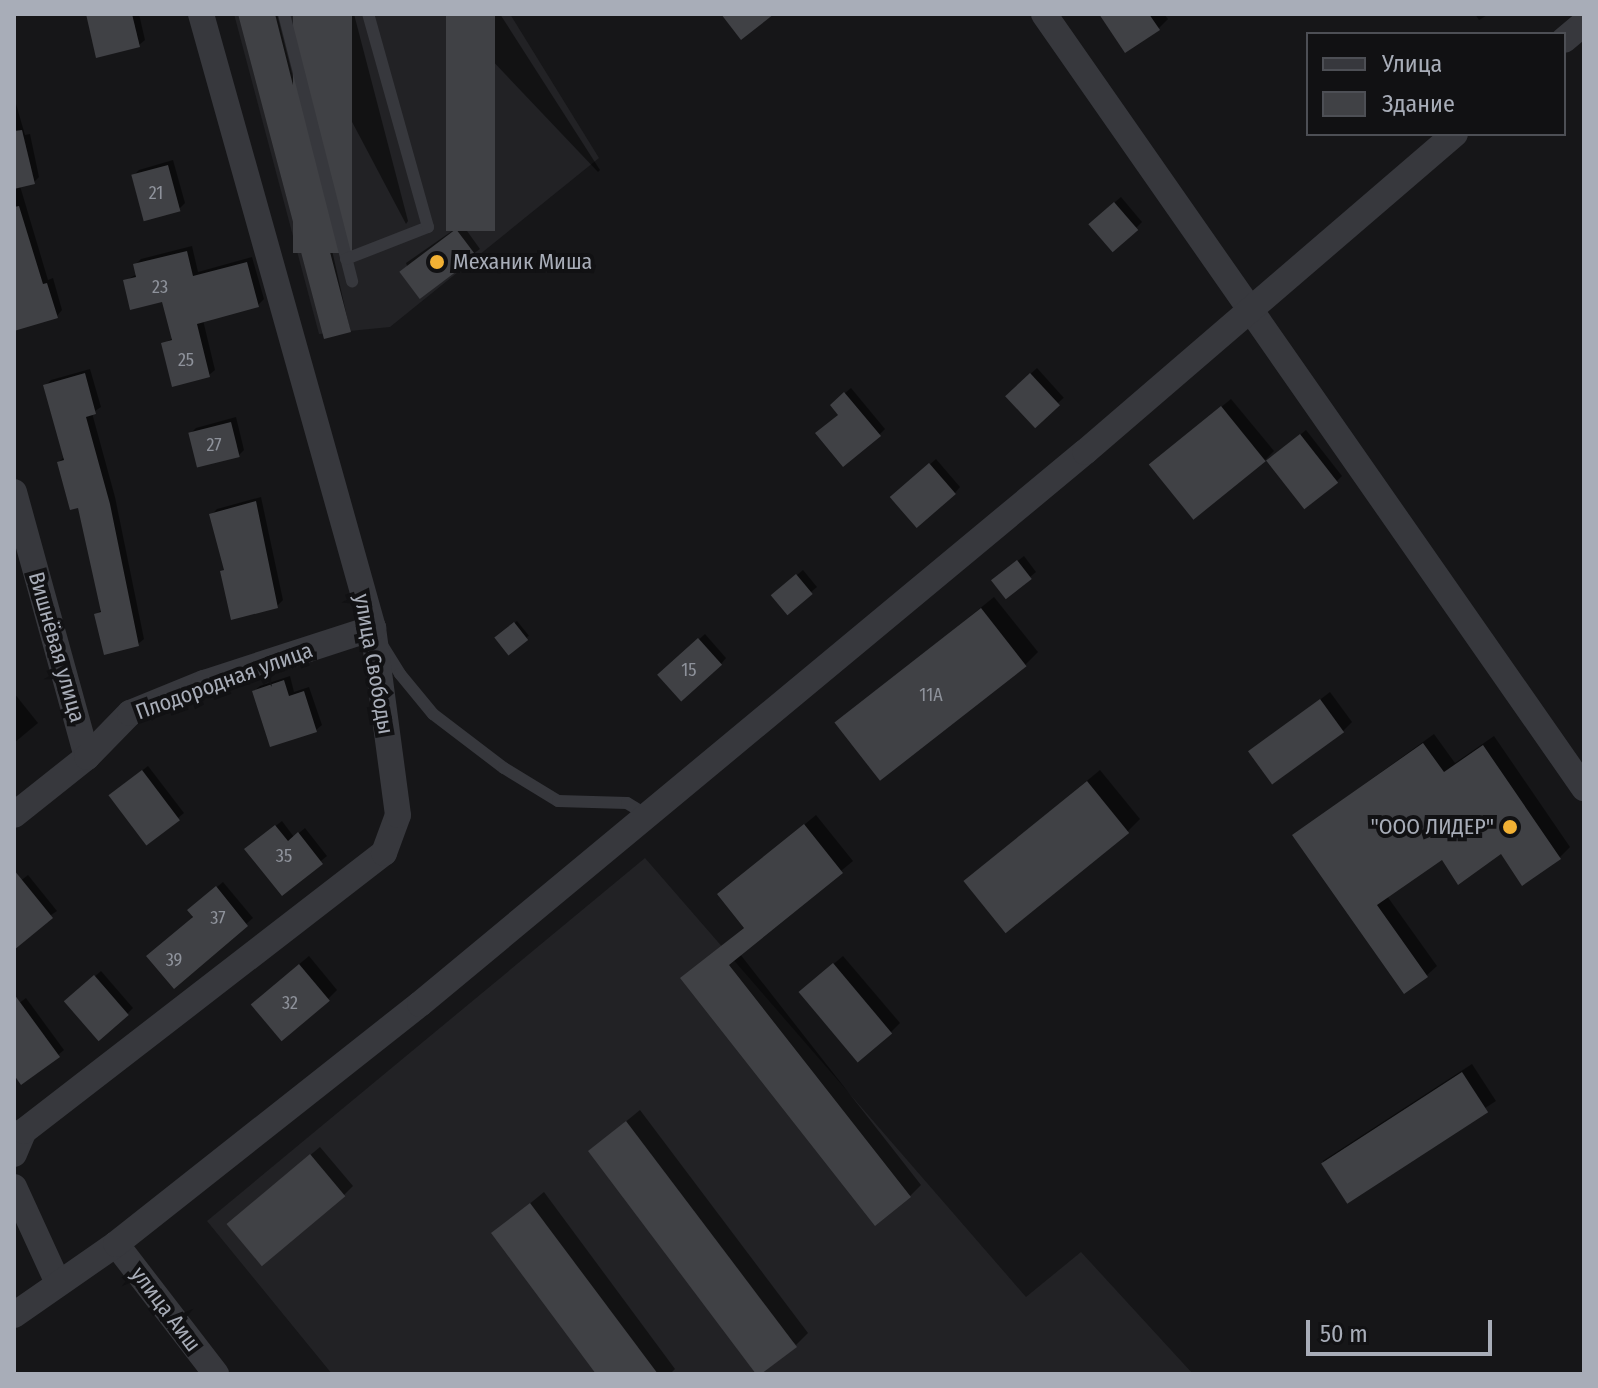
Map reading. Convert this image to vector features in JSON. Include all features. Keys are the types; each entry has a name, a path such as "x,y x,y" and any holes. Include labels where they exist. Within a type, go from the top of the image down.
{"street":[{"name":"улица Свободы","path":"14,1154 24,1131 384,853 398,815 373,628 201,14"},
{"path":"1044,14 1584,788"},
{"path":"1566,38 1584,23"},
{"path":"14,1315 116,1244 420,1004 1251,309 1453,136"},
{"name":"Вишнёвая улица","path":"14,492 87,757"},
{"name":"Плодородная улица","path":"14,815 87,757 130,713 204,683 373,628"},
{"path":"14,1187 21,1220 58,1283"},
{"name":"улица Аиш","path":"116,1244 216,1374"}],"lane":[{"path":"284,14 352,281"},
{"path":"346,259 428,227 368,14"},
{"path":"373,628 400,674 433,714 504,768 558,801 627,803 647,815"}],"shaded area":[{"path":"234,14 510,14 599,158 390,327 319,334"},
{"path":"645,858 1026,1297 1081,1252 1193,1374 332,1374 207,1221"}],"building":[{"path":"86,14 132,14 140,47 96,58"},
{"path":"238,14 275,14 335,251 330,252 351,332 324,339"},
{"path":"293,14 352,14 352,253 293,253"},
{"path":"446,14 495,14 495,231 446,231"},
{"path":"721,14 774,14 741,40"},
{"path":"1099,14 1149,14 1160,30 1125,53"},
{"path":"22,130 35,184 14,189 14,131"},
{"path":"168,165 180,211 144,221 131,175"},
{"path":"1114,202 1138,230 1113,252 1088,224"},
{"path":"19,206 43,284 47,283 58,318 14,331 14,207"},
{"name":"Механик Миша","path":"456,229 476,256 420,299 399,272"},
{"path":"187,251 193,276 247,262 259,307 197,324 210,377 172,387 161,343 172,340 162,302 130,310 123,280 136,277 133,264"},
{"path":"85,373 96,414 86,417 110,504 139,646 104,655 94,614 101,612 78,508 70,510 57,462 64,460 43,385"},
{"path":"1030,373 1060,405 1035,428 1005,396"},
{"path":"844,392 881,436 843,467 815,433 838,415 830,405"},
{"path":"1221,406 1266,461 1193,520 1149,465"},
{"path":"231,422 240,457 197,468 188,433"},
{"path":"1300,434 1338,483 1304,509 1266,460"},
{"path":"929,463 956,494 917,528 890,497"},
{"path":"256,501 278,608 231,620 220,571 224,570 209,514"},
{"path":"1017,560 1032,579 1006,599 991,580"},
{"path":"796,574 813,594 787,615 771,595"},
{"path":"981,608 1027,666 880,781 834,723"},
{"path":"514,622 528,640 508,656 494,637"},
{"path":"698,638 722,665 681,702 657,675"},
{"path":"284,680 289,696 304,691 317,732 270,747 252,691"},
{"path":"1320,699 1344,732 1272,784 1248,751"},
{"path":"1423,743 1444,772 1483,745 1561,859 1522,886 1501,854 1458,885 1442,860 1377,905 1428,977 1404,994 1292,835"},
{"path":"142,770 180,820 146,846 108,795"},
{"path":"1087,781 1129,833 1006,933 963,881"},
{"path":"804,824 843,873 729,965 911,1197 875,1226 680,978 744,928 717,894"},
{"path":"275,825 288,841 298,832 323,864 282,896 244,849"},
{"path":"14,870 53,918 14,950"},
{"path":"216,886 248,926 174,989 146,956 193,917 187,910"},
{"path":"833,963 892,1033 858,1062 799,992"},
{"path":"299,964 330,1001 282,1041 251,1004"},
{"path":"94,975 129,1015 99,1041 64,1001"},
{"path":"14,994 60,1057 21,1085 14,1075"},
{"path":"1462,1072 1488,1112 1347,1204 1321,1163"},
{"path":"626,1121 797,1347 761,1374 756,1374 588,1151"},
{"path":"310,1154 345,1196 262,1266 227,1224"},
{"path":"530,1203 658,1374 596,1374 491,1233"}],"place":[{"name":"Механик Миша","path":"437,262"},
{"name":"\"ООО ЛИДЕР\"","path":"1510,827"}]}
